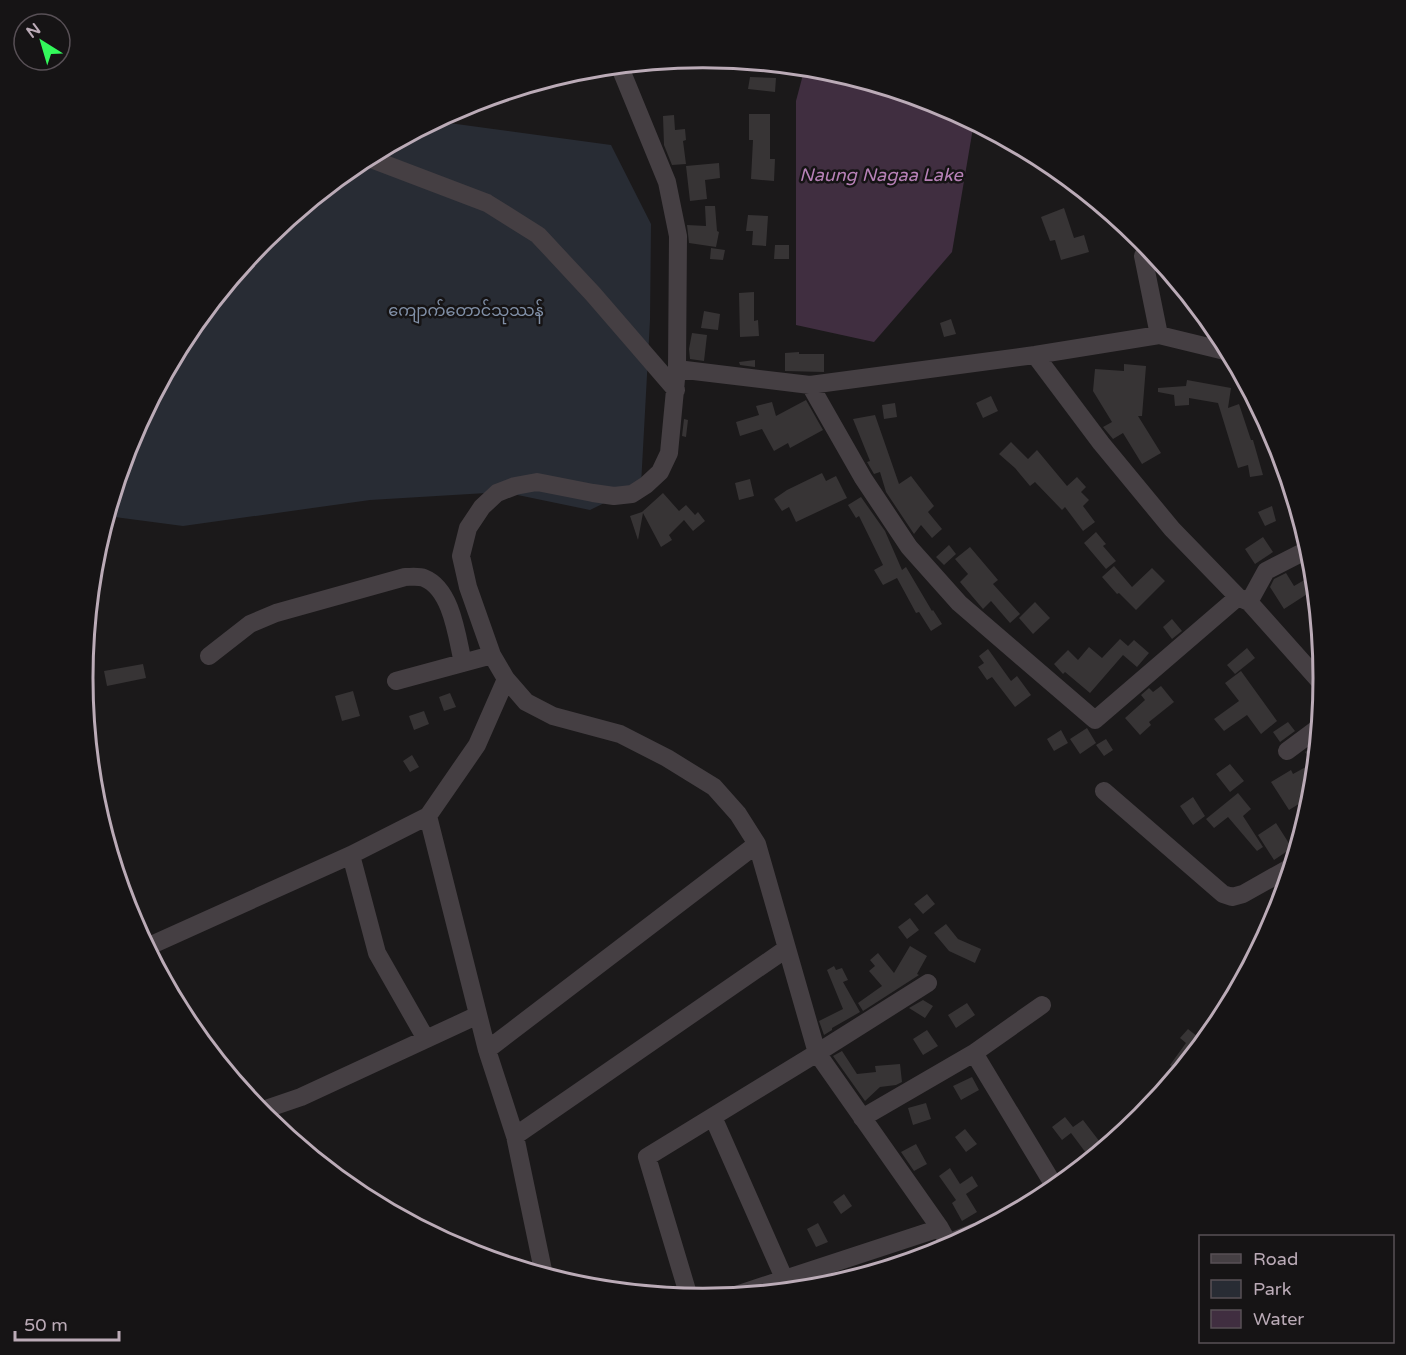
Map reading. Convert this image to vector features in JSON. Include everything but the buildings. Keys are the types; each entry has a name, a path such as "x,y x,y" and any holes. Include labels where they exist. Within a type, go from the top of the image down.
{"street":[{"path":"622,73 667,182 678,236 677,369 669,453 660,472 632,495 593,494 537,482 515,486 497,493 482,507 468,528 461,556 468,587 492,655 506,679 526,702 553,716 620,735 667,758 714,788 738,814 758,844 817,1053 945,1237"},
{"path":"378,161 487,203 538,235 593,294 676,390"},
{"path":"1143,256 1159,335"},
{"path":"677,369 810,385 1035,356 1159,335 1216,349"},
{"path":"1035,356 1101,443 1172,530 1244,600 1313,674"},
{"path":"810,385 863,477 909,548 959,603 1095,720 1244,600 1266,571 1300,554"},
{"path":"209,656 250,624 276,613 405,577 423,578 437,587 451,609 464,663"},
{"path":"396,681 492,655"},
{"path":"154,944 351,855 429,816 477,745 506,679"},
{"path":"1287,751 1310,734"},
{"path":"1104,791 1223,894 1232,897 1243,894 1281,872"},
{"path":"429,816 487,1050 515,1136 542,1266"},
{"path":"487,1050 758,844"},
{"path":"351,855 377,953 426,1039"},
{"path":"515,1136 786,949"},
{"path":"687,1287 646,1157 928,983"},
{"path":"862,1118 974,1053 1042,1005"},
{"path":"270,1107 301,1097 478,1015"},
{"path":"974,1053 1050,1179"},
{"path":"713,1117 784,1278"},
{"path":"769,1283 933,1242"}],"green space":[{"name":"ကျောက်တောင်သုဿန်","path":"449,123 611,145 651,224 650,320 641,485 590,510 503,492 370,500 183,526 115,517 139,444 175,372 219,306 244,275 301,219 364,170 398,149"}],"water":[{"name":"Naung Nagaa Lake","path":"803,76 822,79 899,100 973,130 952,252 874,342 796,325 796,101"}]}
